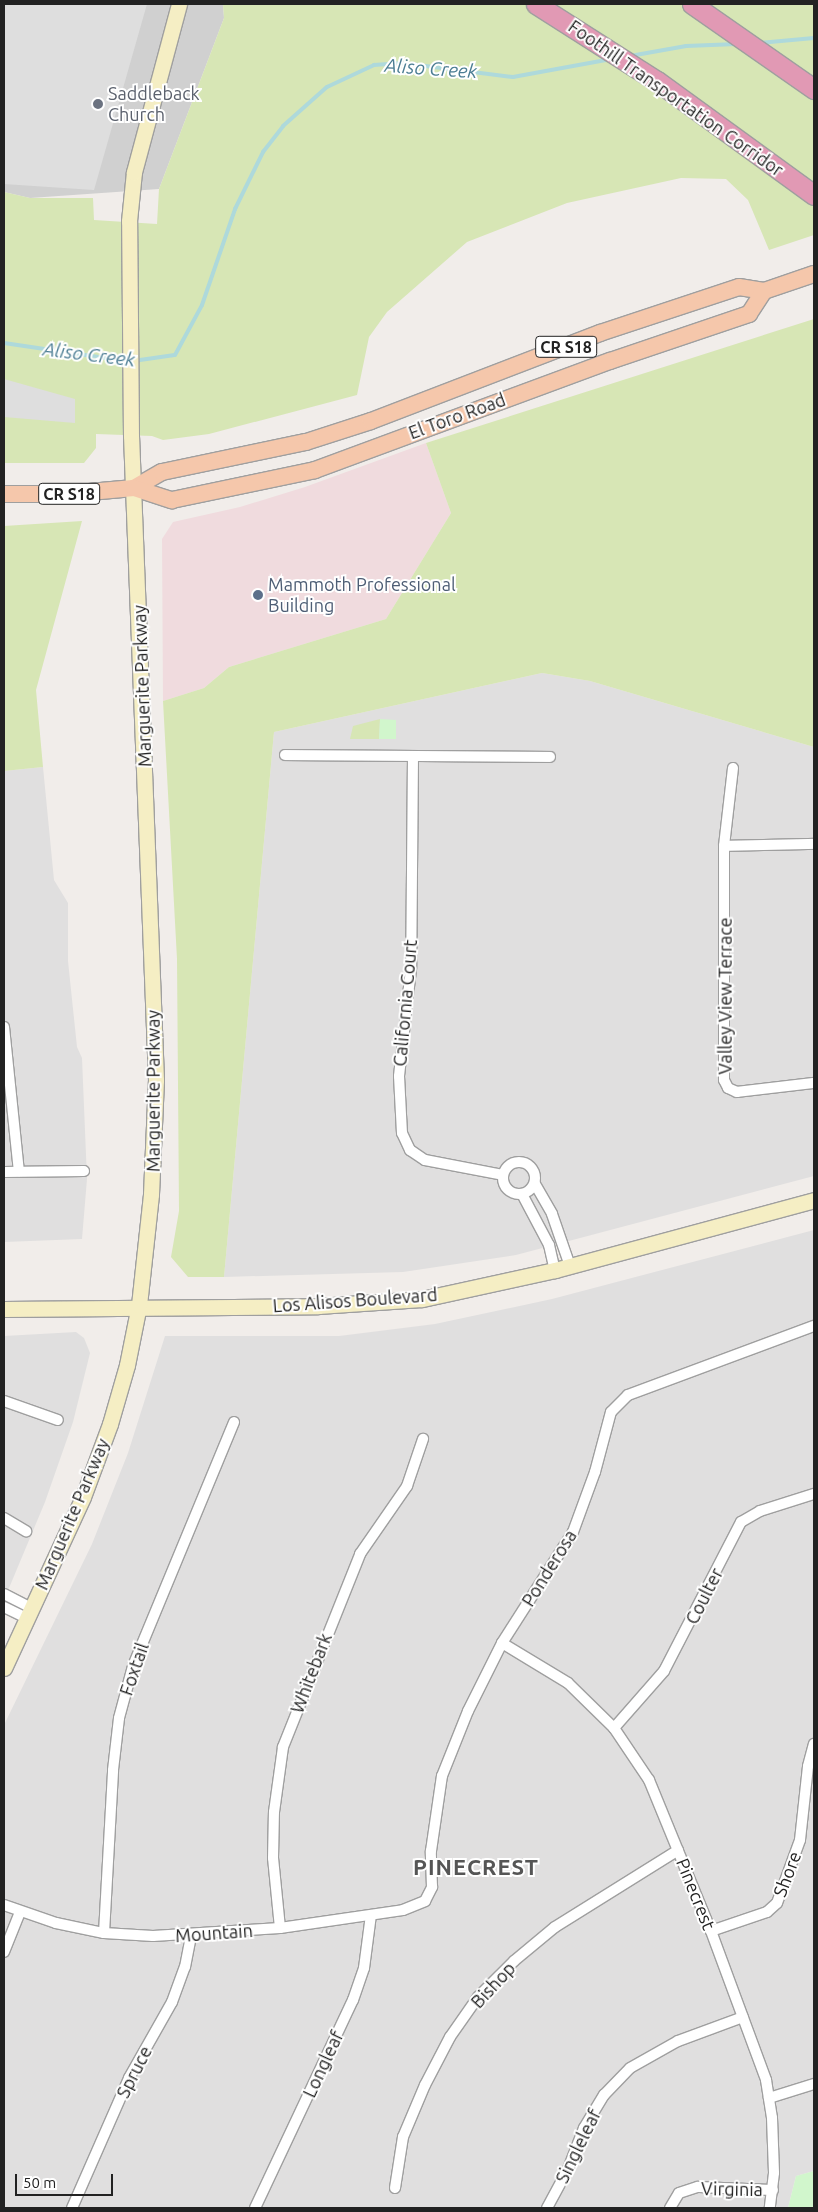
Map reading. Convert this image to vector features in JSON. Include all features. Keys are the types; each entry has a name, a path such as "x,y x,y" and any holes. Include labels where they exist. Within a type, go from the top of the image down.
{"highway":[{"name":"Foothill Transportation Corridor","path":"536,4 657,81 814,195"},
{"path":"692,4 814,89"}],"main road":[{"name":"Marguerite Parkway","path":"4,1668 83,1497 110,1424 127,1365 139,1306 155,1153 156,1080 131,436 129,221 134,172 179,4"},
{"name":"El Toro Road","path":"134,488 162,472 306,442 361,424 600,334 739,287 764,291 814,274"},
{"name":"El Toro Road","path":"4,494 67,494 134,488 172,500 315,470 610,361 749,314 764,291"},
{"name":"Los Alisos Boulevard","path":"4,1309 139,1306 318,1306 422,1299 555,1270 814,1200"}],"street":[{"path":"285,754 550,757"},
{"name":"California Court","path":"413,756 410,969 399,1076 402,1133 410,1150 425,1160 503,1175"},
{"name":"Valley View Terrace","path":"733,768 724,846 725,1085 737,1092 814,1083"},
{"path":"724,846 814,844"},
{"path":"6,1027 19,1171"},
{"path":"555,1270 549,1245 522,1194 508,1190 503,1175 509,1165 525,1163 533,1170 535,1184 552,1214 570,1266"},
{"path":"4,1172 84,1171"},
{"path":"522,1194 535,1184"},
{"name":"Ponderosa","path":"425,1901 432,1887 431,1851 442,1776 468,1711 502,1643 574,1532 595,1472 610,1412 628,1395 814,1326"},
{"path":"4,1401 58,1420"},
{"name":"Foxtail","path":"104,1933 112,1770 119,1718 133,1666 234,1422"},
{"name":"Whitebark","path":"280,1928 273,1858 274,1812 283,1747 360,1554 407,1486 423,1439"},
{"name":"Coulter","path":"614,1728 664,1671 741,1522 760,1511 814,1494"},
{"path":"4,1518 26,1531"},
{"path":"4,1594 29,1613"},
{"path":"4,1607 29,1613"},
{"name":"Pinecrest","path":"502,1643 568,1683 614,1728 649,1780 711,1931 743,2017 770,2098 773,2190 770,2208"},
{"name":"Shore","path":"711,1931 767,1912 777,1903 800,1840 808,1766 814,1744"},
{"name":"Bishop","path":"395,2188 403,2137 425,2086 450,2038 478,1997 514,1961 555,1927 678,1850"},
{"name":"Mountain","path":"4,1905 20,1912 104,1933 191,1936 280,1928 371,1915 403,1910 425,1901"},
{"path":"4,1952 20,1912"},
{"name":"Longleaf","path":"255,2208 353,2000 364,1968 371,1915"},
{"name":"Spruce","path":"72,2208 129,2078 177,1989 191,1936"},
{"name":"Singleleaf","path":"547,2208 568,2169 584,2128 604,2095 630,2068 678,2041 743,2017"},
{"path":"770,2098 814,2084"},
{"name":"Virginia","path":"670,2208 679,2193 698,2187 773,2190"}],"shaded area":[{"name":"Saddleback Church","path":"4,4 223,4 224,18 159,189 30,198 4,192"},
{"path":"4,4 147,4 94,190 4,184"},
{"path":"4,379 75,399 75,423 4,417"},
{"path":"426,443 451,513 386,619 229,667 204,688 163,701 162,539 173,522 240,507 305,487"},
{"path":"542,673 590,681 814,747 814,1176 516,1255 403,1272 224,1277 274,732"},
{"path":"43,767 54,880 68,903 68,961 77,1047 82,1058 87,1179 82,1239 4,1242 4,771"},
{"path":"814,1230 814,2171 796,2176 788,2208 4,2208 4,1725 92,1544 128,1453 165,1336 339,1336 435,1324 552,1299"},
{"path":"76,1332 84,1338 90,1353 73,1422 45,1502 4,1600 4,1336"}],"green space":[{"path":"223,4 814,4 814,235 769,250 748,200 726,179 681,178 567,203 467,242 387,312 369,337 357,395 209,434 163,440 152,436 96,434 96,448 84,463 4,463 4,192 30,198 93,198 94,220 157,224 159,189 224,18"},
{"path":"814,319 814,747 590,681 542,673 274,732 224,1277 188,1277 171,1257 179,1211 177,959 163,701 204,688 229,667 386,619 451,513 426,443"},
{"path":"82,521 36,690 43,767 4,771 4,526"},
{"path":"380,719 379,739 350,739 353,726"},
{"path":"380,719 396,720 396,739 379,739"},
{"path":"814,2171 814,2208 788,2208 796,2176"}],"waterway":[{"name":"Aliso Creek","path":"759,43 814,38"},
{"name":"Aliso Creek","path":"630,56 686,46 737,44"},
{"name":"Aliso Creek","path":"133,361 175,355 202,305 235,209 263,152 283,126 327,87 374,65 402,63 513,77 611,59"},
{"name":"Aliso Creek","path":"4,343 126,361"}],"place":[{"name":"Saddleback Church","path":"98,104"},
{"name":"Mammoth Professional Building","path":"258,595"}],"district":[{"name":"PINECREST","path":"476,1867"}]}
